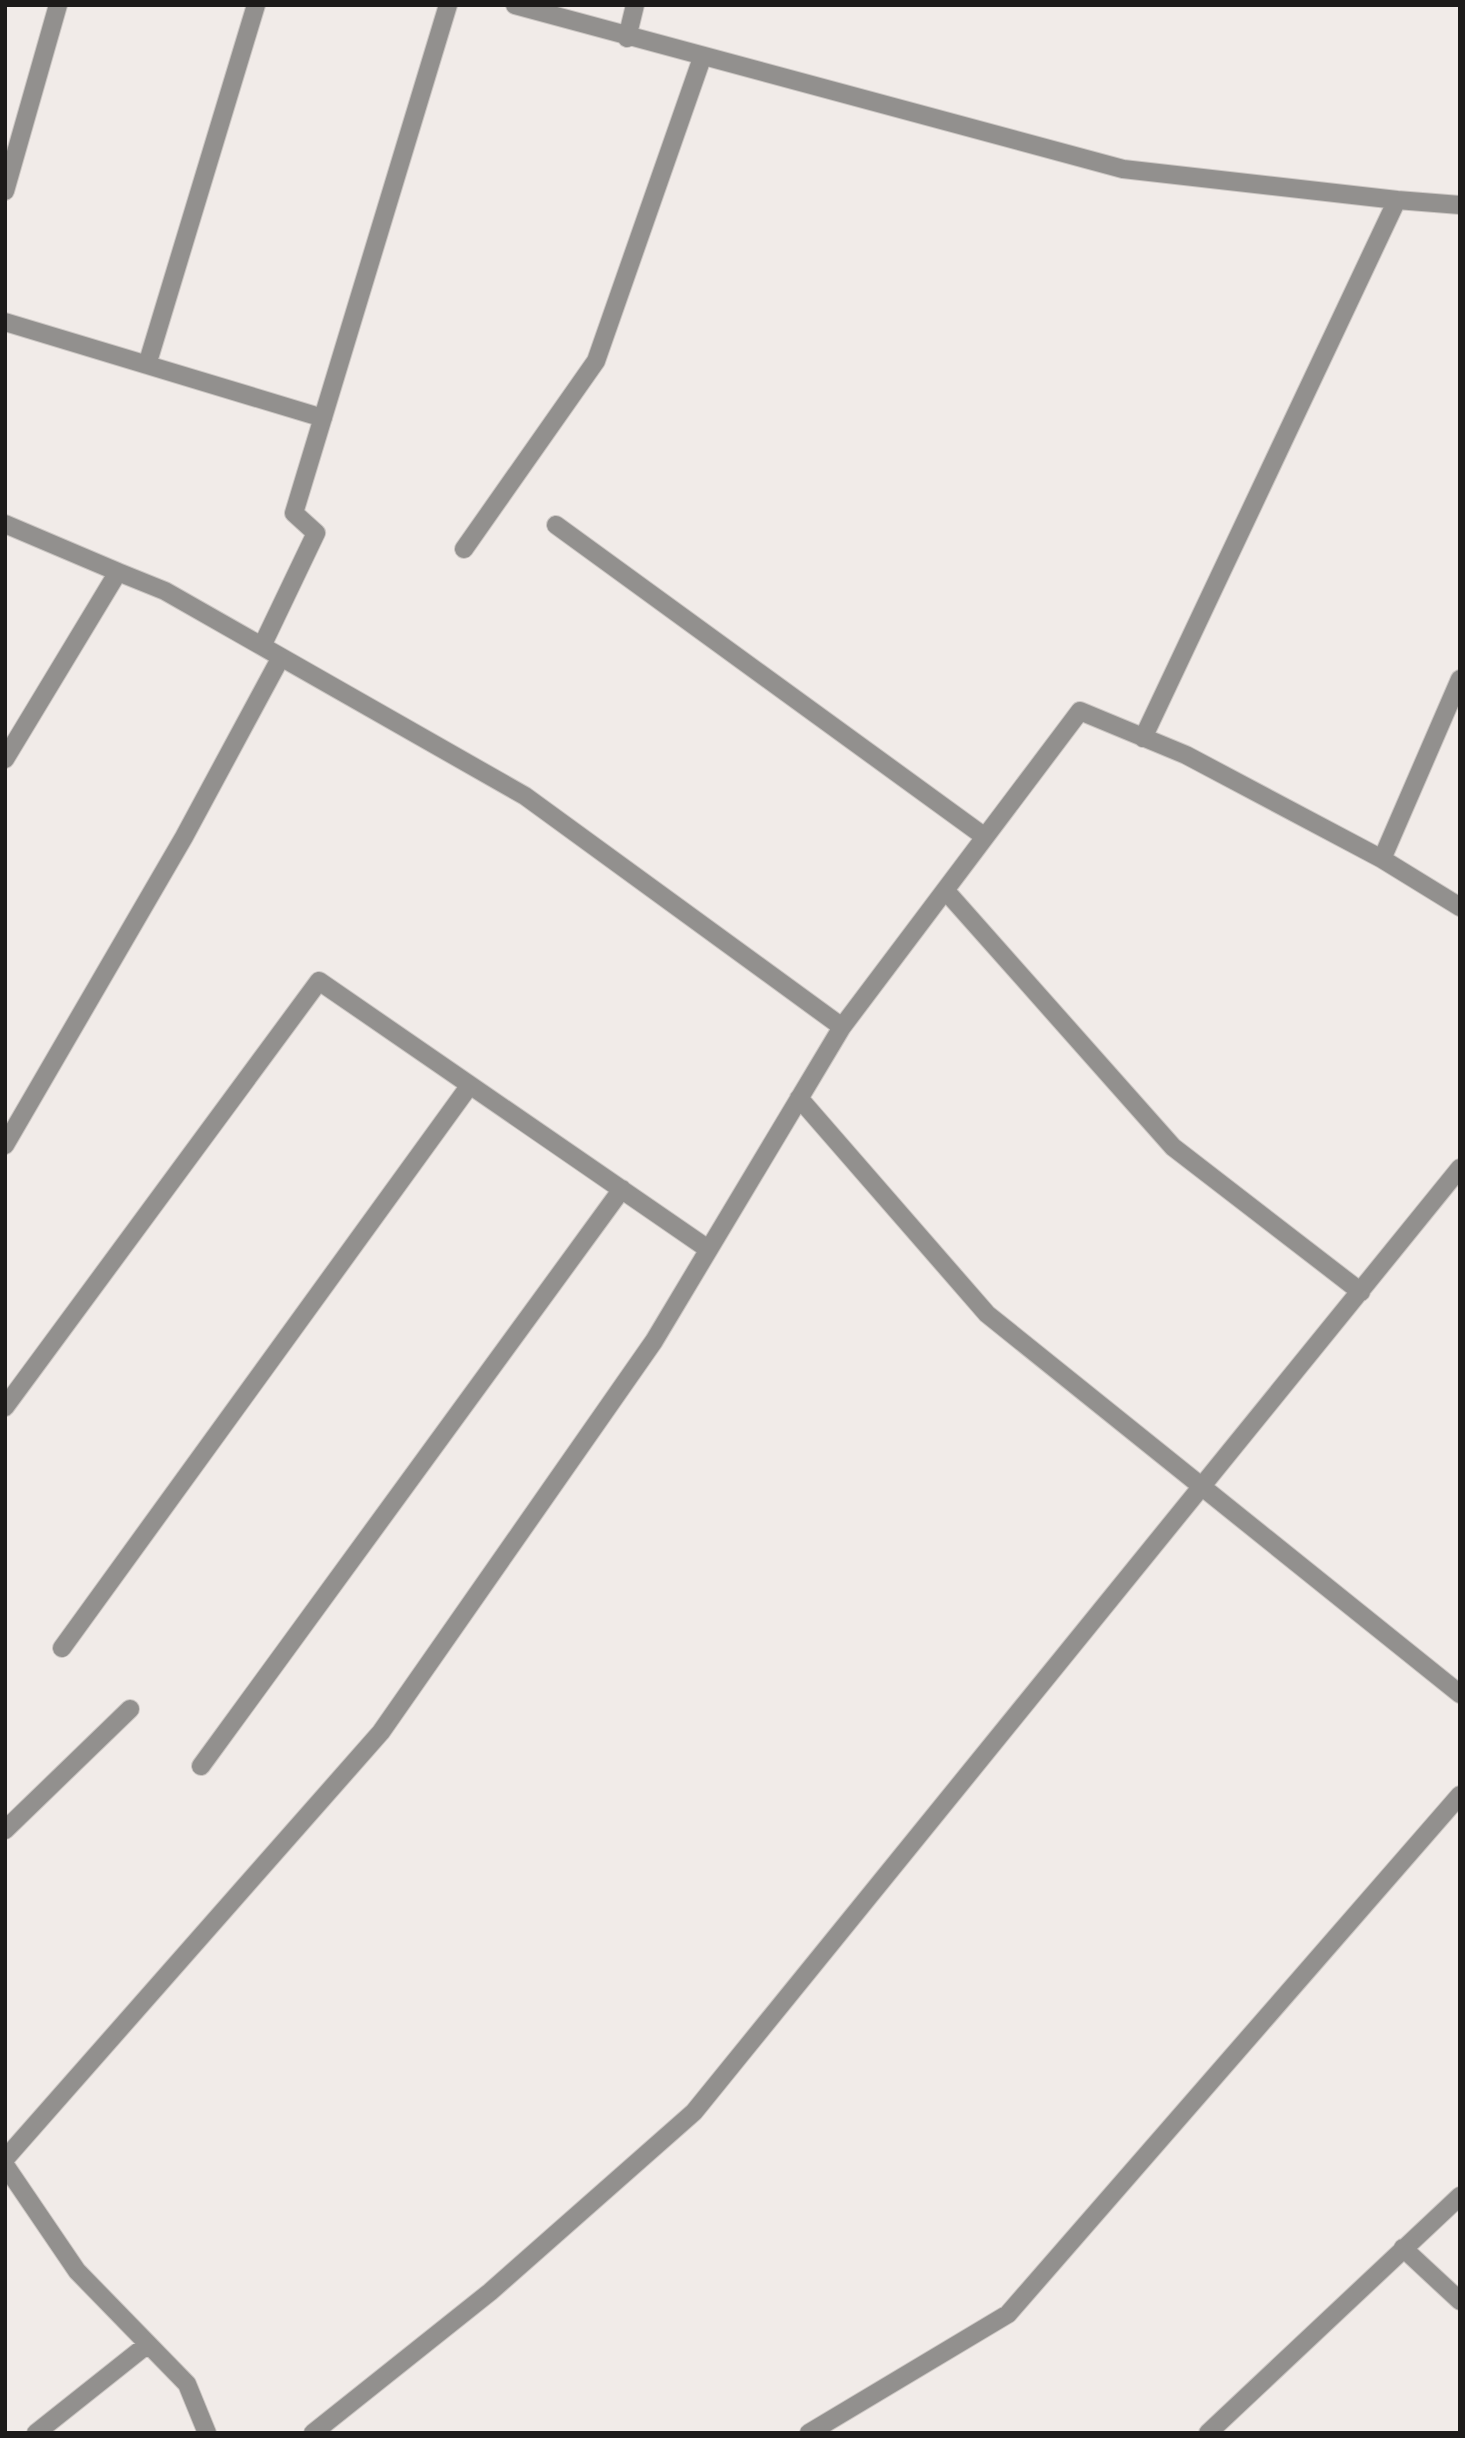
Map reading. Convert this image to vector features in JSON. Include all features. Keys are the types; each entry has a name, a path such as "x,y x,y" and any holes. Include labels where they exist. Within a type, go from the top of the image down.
{"street":[{"path":"5,191 58,5"},
{"path":"147,365 256,5"},
{"path":"262,646 316,533 294,513 447,5"},
{"path":"515,5 627,38 1123,169 1460,205"},
{"path":"627,38 635,5"},
{"path":"464,549 596,361 702,58"},
{"path":"1143,738 1397,200"},
{"path":"5,322 323,418"},
{"path":"5,524 165,591 525,796 842,1027"},
{"path":"556,525 985,837"},
{"path":"5,759 118,572"},
{"path":"5,1145 184,837 281,657"},
{"path":"1382,859 1460,679"},
{"path":"5,2159 381,1732 654,1341 842,1027 1080,711 1186,755 1382,859 1460,907"},
{"path":"945,890 1173,1146 1361,1292"},
{"path":"5,1407 319,981 708,1249"},
{"path":"62,1648 470,1085"},
{"path":"799,1098 897,1214 987,1314 1460,1694"},
{"path":"313,2433 490,2292 694,2112 1204,1487 1460,1168"},
{"path":"201,1766 622,1189"},
{"path":"5,1830 130,1709"},
{"path":"809,2433 1008,2314 1460,1795"},
{"path":"5,2165 77,2271 187,2384 207,2433"},
{"path":"1208,2433 1460,2196"},
{"path":"1403,2248 1460,2301"},
{"path":"36,2433 148,2344"}]}
